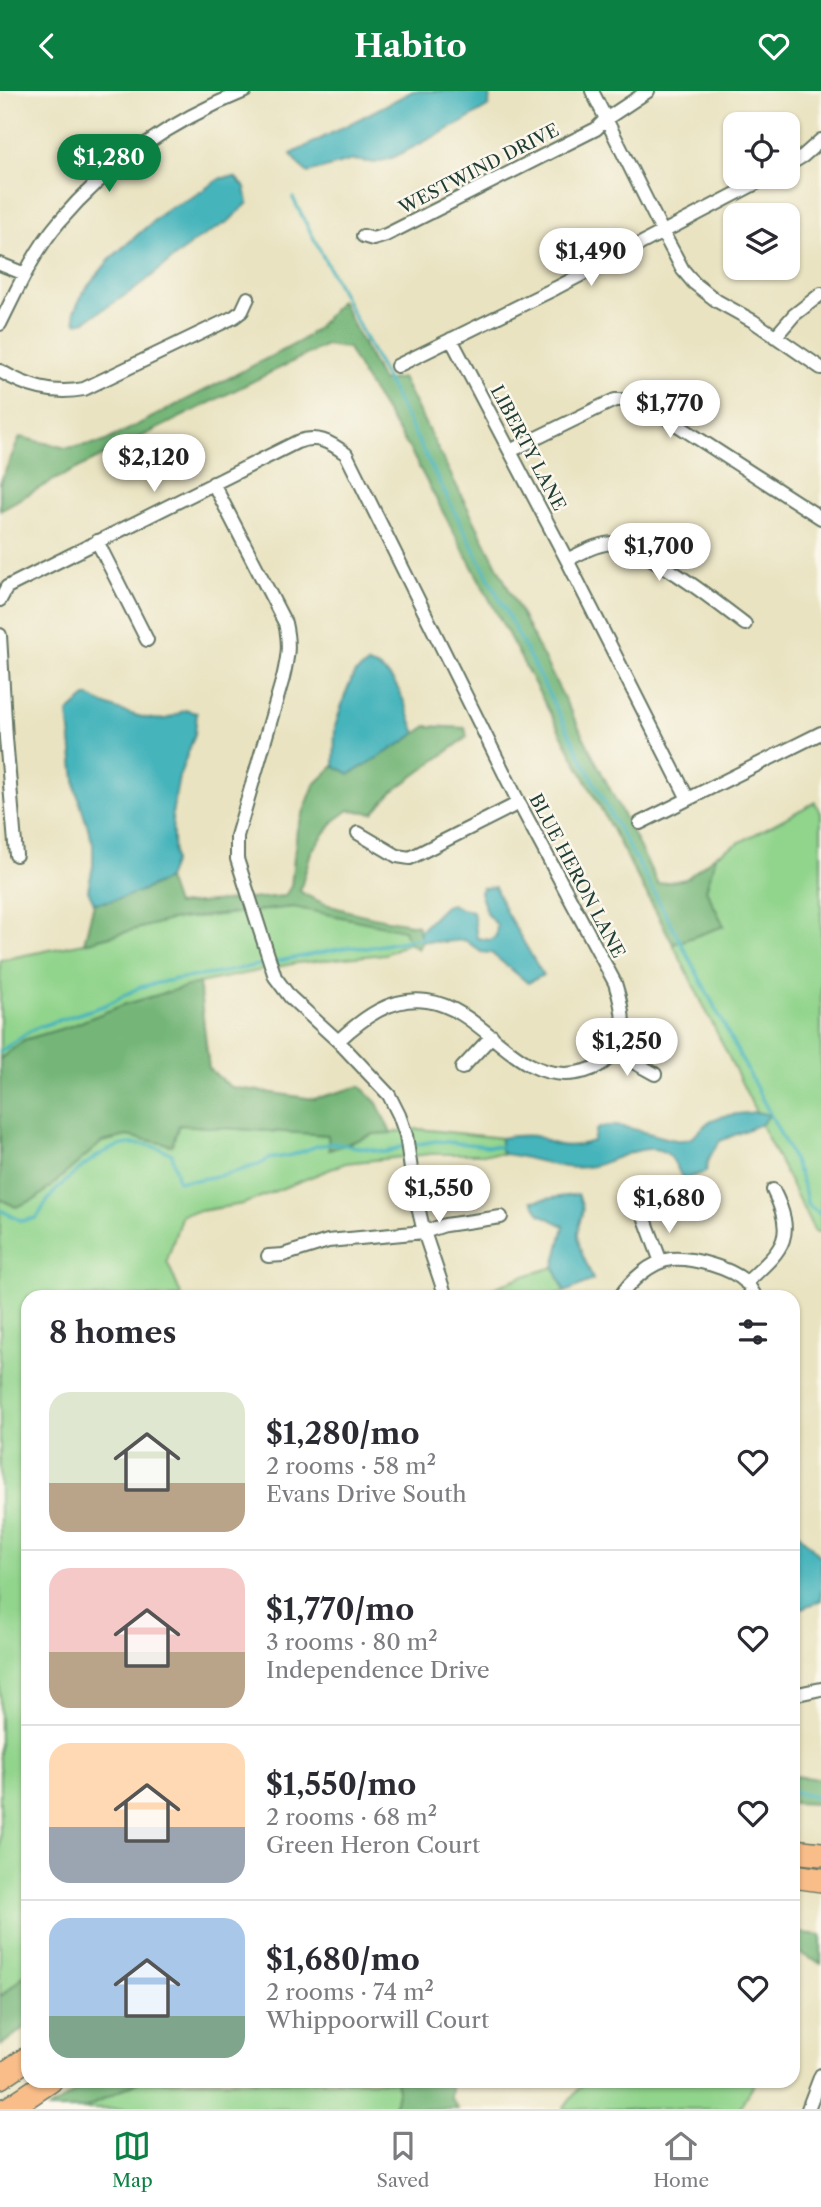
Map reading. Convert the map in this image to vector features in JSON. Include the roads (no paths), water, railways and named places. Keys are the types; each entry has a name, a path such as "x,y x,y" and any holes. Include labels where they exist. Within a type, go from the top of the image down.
{"highway":[{"path":"800,1852 821,1854"},
{"path":"0,2077 21,2063"},
{"path":"8,2109 40,2088"}],"street":[{"path":"592,91 662,232 694,283 821,368"},
{"name":"WESTWIND DRIVE","path":"363,236 373,239 386,235 596,129 606,119 648,91"},
{"path":"0,324 25,274 58,223 108,171 143,144 238,92"},
{"path":"800,158 821,140"},
{"path":"397,366 556,288 745,189"},
{"path":"0,264 25,274"},
{"path":"775,337 794,315 821,295"},
{"path":"0,371 19,382 42,390 85,389 234,317 242,311 248,298"},
{"name":"LIBERTY LANE","path":"451,339 688,799"},
{"path":"510,451 615,400 625,400 668,419 819,512"},
{"name":"BLUE HERON LANE","path":"213,483 309,438 321,439 346,454 519,803 615,983 624,1023 622,1037 615,1052"},
{"path":"0,600 8,587 213,483 285,623 289,652 237,836 237,859 275,977 290,997 338,1041 389,1095 399,1115 406,1135 414,1190 424,1232 444,1290"},
{"path":"97,541 147,640"},
{"path":"567,560 593,547 621,543 650,557 745,624"},
{"path":"0,635 16,855"},
{"path":"640,823 821,733"},
{"path":"358,833 397,856 410,858 519,803"},
{"path":"338,1041 355,1025 380,1009 400,1001 427,1001 452,1009 492,1036 523,1062 540,1071 561,1076 582,1072 602,1065 615,1052 655,1074"},
{"path":"461,1068 492,1036"},
{"path":"746,1283 775,1256 784,1240 781,1205 773,1190"},
{"path":"268,1256 283,1255 328,1241 424,1232 445,1225 501,1217"},
{"path":"645,1219 661,1262"},
{"path":"624,1290 637,1276 661,1262 687,1259 725,1269 746,1283 751,1290"},
{"path":"800,1694 821,1689"},
{"path":"808,2109 821,2075"}],"water":[{"path":"413,91 490,91 489,106 394,157 375,163 353,160 308,173 291,154"},
{"path":"235,177 245,187 248,203 229,221 195,241 138,287 85,321 76,323 74,312 84,291 111,258 167,209 191,198 221,178"},
{"path":"368,664 379,668 394,682 416,733 350,774 334,766 335,727 354,674"},
{"path":"86,697 126,713 148,718 165,719 185,710 197,713 195,734 179,777 172,814 174,861 167,879 123,897 94,903 88,890 93,866 93,844 76,790 68,712"},
{"path":"495,887 506,912 543,975 528,983 491,953 481,952 465,940 422,941 419,932 445,906 451,904 473,911 477,938 490,940 496,936 497,925 487,914 480,892 482,888"},
{"path":"756,1112 770,1115 761,1124 720,1141 708,1159 706,1172 684,1179 669,1155 658,1150 639,1150 601,1164 570,1168 503,1154 500,1147 501,1138 520,1136 539,1137 560,1145 582,1144 593,1141 596,1130 613,1126 683,1140 689,1139 717,1118"},
{"path":"578,1194 583,1211 578,1232 579,1245 593,1280 564,1290 554,1267 564,1226 540,1214 532,1201"},
{"path":"800,1535 821,1557 821,1600 800,1609"}],"waterway":[{"path":"293,198 612,817 778,1129 800,1176 807,1204 821,1215"},
{"path":"0,1052 38,1027 106,1005 140,987 349,947 366,948 421,938"},
{"path":"412,1145 436,1141 500,1147"},
{"path":"0,1210 22,1221 37,1218 51,1196 73,1175 102,1153 123,1145 146,1145 172,1154 178,1181 227,1174 261,1164 268,1159 334,1143 386,1152 404,1146"},
{"path":"800,1794 821,1798"}]}
